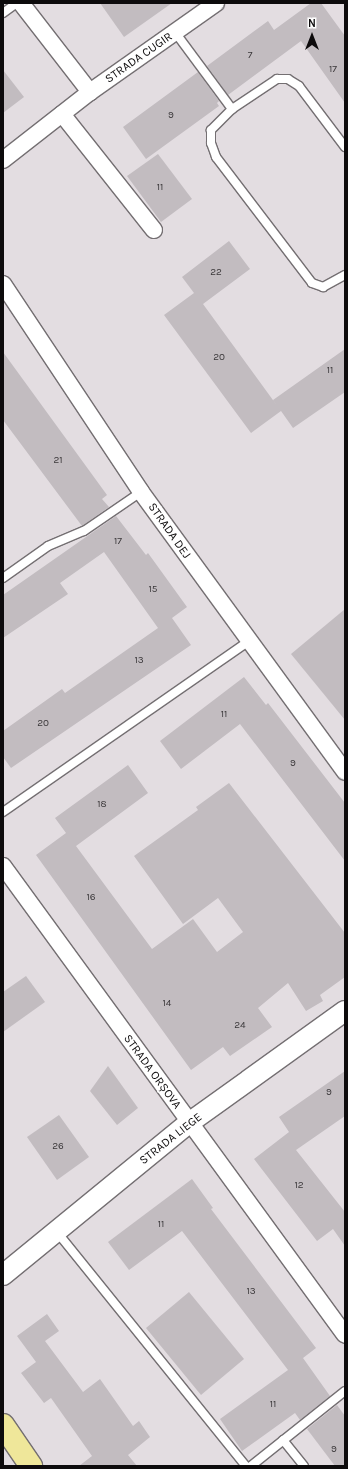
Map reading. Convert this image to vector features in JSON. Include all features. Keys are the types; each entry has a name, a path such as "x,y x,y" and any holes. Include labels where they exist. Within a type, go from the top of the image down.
{"main road":[{"path":"3,1425 31,1466"}],"street":[{"path":"21,3 90,92"},
{"name":"STRADA CUGIR","path":"3,160 90,92 216,3"},
{"path":"62,114 154,230"},
{"name":"STRADA DEJ","path":"3,284 141,492 248,642 345,772"},
{"name":"STRADA ORȘOVA","path":"3,866 345,1335"},
{"name":"STRADA LIEGE","path":"3,1275 189,1123 345,1011"}],"lane":[{"path":"3,13 17,3"},
{"path":"174,32 232,109"},
{"path":"345,147 299,86 288,79 277,79 232,109 211,130 211,143 216,157 312,283 323,287 345,275"},
{"path":"3,578 48,546 84,531 141,492"},
{"path":"3,812 248,642"},
{"path":"57,1231 246,1466"},
{"path":"251,1466 345,1391"},
{"path":"284,1440 304,1466"}],"building":[{"path":"100,3 172,3 124,37"},
{"path":"311,3 321,3 345,36 345,103 301,41 228,95 207,66 268,21 274,30"},
{"path":"3,70 24,97 3,113"},
{"path":"198,72 219,101 217,103 219,106 146,159 123,127"},
{"path":"158,154 192,199 161,222 127,176"},
{"path":"229,241 250,269 203,304 278,407 273,400 345,349 345,392 293,428 281,411 251,433 164,315 194,293 182,277"},
{"path":"3,352 107,495 102,499 109,507 82,526 3,420"},
{"path":"116,516 146,555 148,553 187,607 172,618 191,645 11,768 3,757 3,731 62,689 65,693 158,628 104,552 60,583 68,594 3,638 3,595"},
{"path":"345,609 345,720 291,654"},
{"path":"244,677 266,705 268,703 345,803 345,861 240,724 181,769 160,741"},
{"path":"128,765 148,793 76,846 152,949 193,919 217,952 243,932 218,898 183,924 134,856 198,810 196,807 229,783 345,933 345,977 320,995 323,1001 306,1011 288,983 258,1008 272,1027 230,1056 223,1047 191,1070 36,855 66,833 55,818"},
{"path":"26,976 45,1002 3,1032 3,992"},
{"path":"108,1066 138,1108 117,1125 90,1091"},
{"path":"345,1071 345,1116 296,1150 345,1212 345,1246 333,1229 317,1241 254,1159 289,1132 279,1117"},
{"path":"59,1115 89,1157 57,1180 27,1137"},
{"path":"192,1179 213,1208 211,1209 316,1348 303,1358 330,1396 300,1420 295,1413 242,1451 220,1419 288,1370 182,1231 129,1270 108,1242"},
{"path":"189,1292 244,1359 201,1395 146,1328"},
{"path":"47,1314 59,1331 45,1341 83,1392 100,1379 133,1426 139,1421 150,1437 128,1455 137,1466 79,1466 92,1456 51,1398 44,1403 21,1373 36,1362 17,1336"},
{"path":"337,1405 345,1416 345,1466 335,1466 307,1429"}]}
